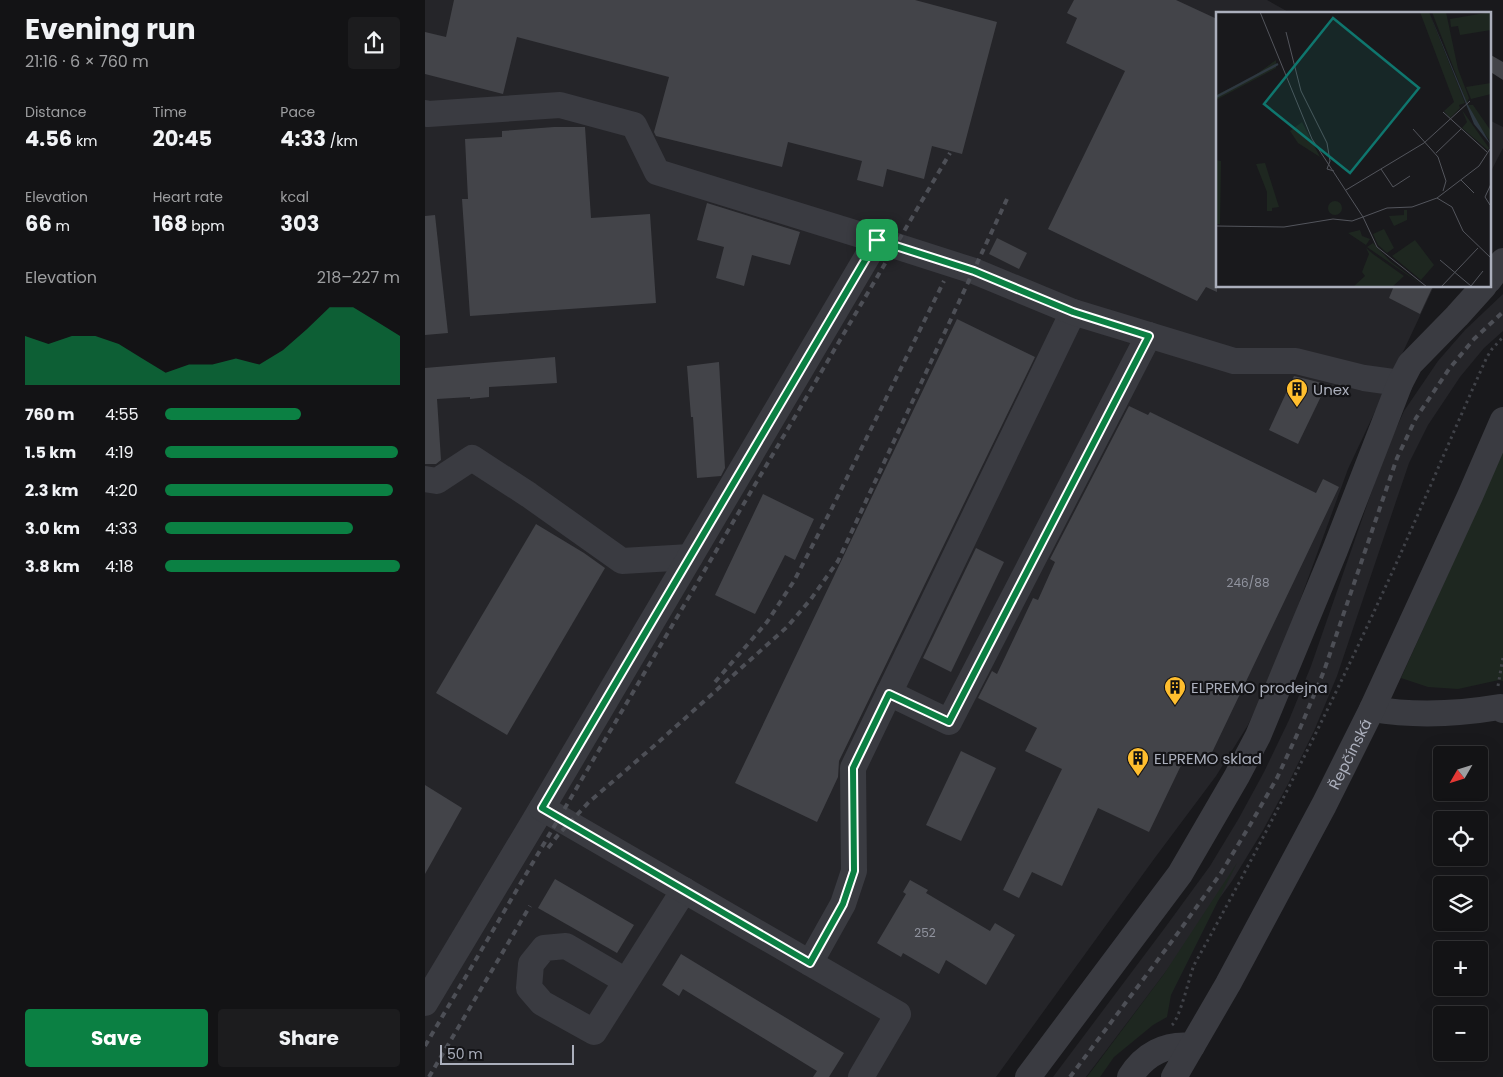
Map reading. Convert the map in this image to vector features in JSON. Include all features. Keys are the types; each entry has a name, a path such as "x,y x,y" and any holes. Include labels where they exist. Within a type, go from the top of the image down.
{"street":[{"path":"425,112 428,114 560,105 634,125 657,172 974,271 1073,312 1234,361 1296,361 1364,378 1400,383"},
{"path":"425,1003 877,240"},
{"path":"1491,277 1503,262"},
{"path":"1028,1077 1180,874 1254,744 1335,550 1400,383 1410,364 1482,288"},
{"path":"810,963 843,904 854,871 853,768 1073,312"},
{"path":"889,694 949,722 1149,336"},
{"name":"Řepčínská","path":"1174,1077 1266,914 1324,805 1498,449 1503,420"},
{"path":"425,479 437,481 472,458 529,495 622,561 690,557"},
{"path":"1372,709 1408,714 1501,709"},
{"path":"542,808 898,1014 861,1077"},
{"path":"626,981 685,890"},
{"path":"1130,1077 1143,1062 1165,1048 1175,1045 1192,1046"}],"path":[{"path":"1179,1012 1194,965 1274,817 1385,589 1487,357 1491,349 1503,338"},
{"path":"1501,709 1498,690 1503,657"}],"shaded area":[{"path":"425,0 1267,0 1288,12 1216,12 1216,288 1433,288 1348,469 1275,669 1248,725 1216,776 996,1077 425,1077"},
{"path":"1491,121 1503,127 1503,148 1491,171"},
{"path":"1503,294 1503,331 1484,348 1460,377 1428,425 1409,463 1337,676 1314,731 1262,832 1232,881 1086,1077 1053,1077 1210,866 1239,818 1289,720 1311,666 1385,453 1404,411 1438,361 1465,330"},
{"path":"1503,452 1503,681 1499,680 1458,689 1428,687 1401,678"},
{"path":"1237,863 1171,995 1167,1017 1153,1025 1114,1057 1100,1077 1087,1077 1164,974"}],"building":[{"path":"454,0 915,0 997,22 962,154 932,146 924,179 887,169 883,187 857,180 862,161 788,142 782,167 656,136 654,132 669,77 517,37 503,94 425,74 425,32 446,37"},
{"path":"1074,0 1176,0 1216,19 1217,292 1206,287 1197,301 1048,229 1125,71 1066,43 1077,18 1067,13"},
{"path":"1491,55 1503,62 1503,80 1491,72"},
{"path":"585,127 591,218 650,214 656,303 470,316 462,199 468,199 465,139 502,137 502,131"},
{"path":"707,203 800,232 790,265 752,255 744,286 716,278 724,247 697,240"},
{"path":"435,215 448,333 425,335 425,216"},
{"path":"997,238 1027,253 1019,269 989,254"},
{"path":"1393,288 1432,288 1420,314 1389,298"},
{"path":"957,319 1035,357 839,761 838,777 817,822 735,783"},
{"path":"555,357 557,383 489,387 489,397 437,399 441,460 436,464 425,464 425,368"},
{"path":"719,362 725,468 721,476 697,478 687,366"},
{"name":"Unex","path":"1294,376 1326,386 1298,444 1269,430"},
{"path":"1129,406 1148,415 1150,412 1316,493 1323,479 1339,487 1207,763 1187,753 1149,832 1098,808 1062,886 1032,872 1019,898 1003,890 1062,769 1025,751 1037,728 978,698 992,671 997,674 1033,598 1038,600 1055,562 1050,559"},
{"path":"763,494 814,519 795,560 785,555 755,614 715,595"},
{"path":"536,524 605,568 507,735 436,693"},
{"path":"976,548 1004,562 951,672 923,658"},
{"path":"961,751 996,768 961,841 926,825"},
{"path":"425,785 462,808 425,874"},
{"path":"555,879 634,925 617,953 538,908"},
{"path":"910,880 928,890 926,893 990,931 995,923 1015,935 986,985 946,960 939,974 903,953 901,957 877,943 906,894 903,892"},
{"path":"681,954 844,1053 829,1077 813,1077 817,1071 683,989 679,996 662,985"}],"railway":[{"path":"425,1046 950,153"},
{"path":"548,848 589,802 787,627 811,599 838,561 1007,199"},
{"path":"715,682 767,622 794,581 944,281"},
{"path":"1070,1077 1221,873 1277,778 1324,671 1397,458 1416,418 1449,369 1474,339 1503,312"},
{"path":"429,1077 530,906"}],"place":[{"name":"Unex","path":"1297,408"},
{"name":"ELPREMO prodejna","path":"1175,706"},
{"name":"ELPREMO sklad","path":"1138,777"}],"route":[{"path":"877,240 974,271 1073,312 1149,336 949,722 889,694 853,768 854,871 843,904 810,963 542,808 877,240"}]}
